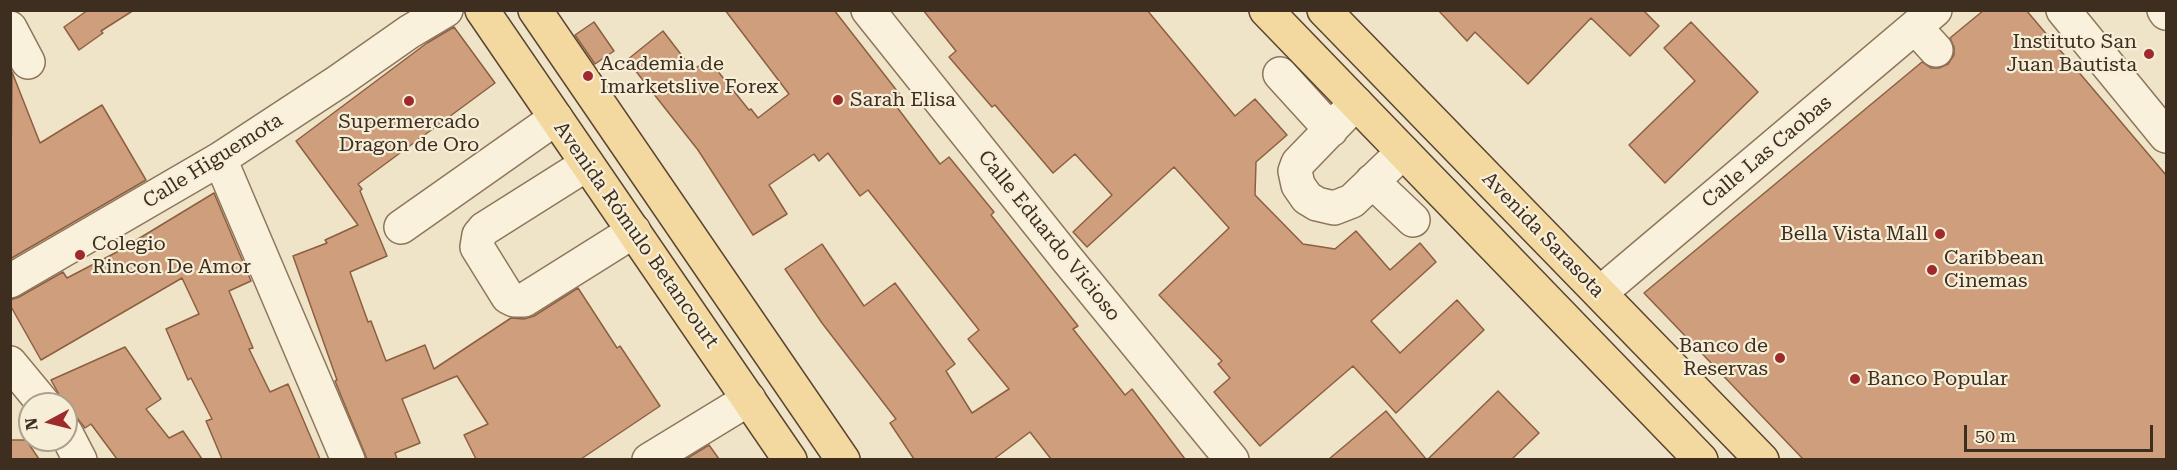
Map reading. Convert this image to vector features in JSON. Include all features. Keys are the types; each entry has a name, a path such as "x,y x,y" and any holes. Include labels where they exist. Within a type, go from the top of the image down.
{"main road":[{"name":"Avenida Rómulo Betancourt","path":"482,10 790,459"},
{"path":"535,10 843,459"},
{"path":"1266,10 1701,459"},
{"name":"Avenida Sarasota","path":"1324,10 1762,459"}],"street":[{"name":"Calle Higuemota","path":"10,281 220,159 339,81 418,21 446,10"},
{"name":"Calle Eduardo Vicioso","path":"868,10 1067,259 1232,459"},
{"path":"2063,10 2166,136"},
{"path":"10,28 28,62"},
{"name":"Calle Las Caobas","path":"1600,293 1929,29"},
{"path":"1280,74 1331,130"},
{"path":"1356,103 1298,163 1295,171 1298,185 1307,198 1317,204 1334,208 1352,201 1403,152"},
{"path":"401,227 556,118"},
{"path":"220,159 348,459"},
{"path":"587,164 478,235 477,248 508,297 514,300 524,300 633,231"},
{"path":"1372,181 1413,220"},
{"path":"10,363 34,392"},
{"path":"649,459 749,399"}],"building":[{"path":"88,10 134,10 101,31 103,33 79,50 64,27"},
{"path":"725,10 834,10 901,96 893,102 940,164 949,157 994,212 991,215 1078,326 1073,329 1125,395 1132,389 1185,459 1051,459 1030,432 994,459 914,459 890,423 896,419 822,323 785,269 822,244 864,306 895,283 955,364 946,371 972,413 1009,389 968,339 979,330 868,190 860,196 828,153 819,161 814,154 769,185 787,214 753,235 698,150 627,60 663,31 693,70 708,59 758,118 789,94"},
{"path":"923,10 1147,10 1235,116 1255,99 1287,135 1256,162 1255,195 1303,244 1335,249 1356,231 1390,270 1420,243 1436,262 1371,321 1400,353 1457,300 1484,330 1396,413 1353,366 1260,446 1214,392 1230,378 1218,364 1222,361 1159,295 1229,228 1174,167 1087,247 1073,232 1112,195 1075,154 1053,173 995,105 992,107 949,57 956,51"},
{"path":"1438,10 1643,10 1659,26 1630,56 1591,18 1528,84 1475,32 1467,41"},
{"name":"Bella Vista Mall","path":"1984,10 2026,10 2166,175 2166,459 1803,459 1644,293 1922,62 1931,68 1939,68 1948,64 1954,55 1954,47 1950,38"},
{"path":"594,22 614,51 595,64 575,35"},
{"path":"1691,22 1758,92 1665,183 1629,145 1695,81 1664,48"},
{"path":"454,27 495,83 358,184 362,189 360,191 387,256 350,272 368,322 371,321 386,361 425,345 434,369 511,318 524,319 534,316 578,288 617,348 620,346 660,406 581,459 476,459 464,435 488,424 457,376 402,399 420,443 395,453 397,459 367,459 335,381 337,380 293,256 327,243 325,240 358,225 296,141 427,43"},
{"path":"12,72 40,143 102,105 146,180 10,259"},
{"path":"214,193 251,281 229,291 253,348 249,349 270,392 288,384 320,459 222,459 206,421 212,419 191,378 188,380 166,329 199,314 182,278 41,360 10,305 10,300 63,272 67,278 115,253"},
{"path":"125,347 161,399 146,409 169,438 183,431 202,459 117,459 91,424 85,428 78,419 78,392 58,392 51,380"},
{"path":"1498,391 1539,433 1512,459 1428,459"},
{"path":"1386,411 1426,459 1329,459"},
{"path":"10,440 18,440 18,452 34,452 39,459 10,459"},
{"path":"709,445 719,459 686,459"}],"place":[{"name":"Instituto San Juan Bautista","path":"2149,54"},
{"name":"Academia de Imarketslive Forex","path":"588,76"},
{"name":"Sarah Elisa","path":"838,100"},
{"name":"Supermercado Dragon de Oro","path":"409,101"},
{"name":"Bella Vista Mall","path":"1940,234"},
{"name":"Colegio Rincon De Amor","path":"80,255"},
{"name":"Caribbean Cinemas","path":"1932,270"},
{"name":"Banco de Reservas","path":"1780,358"},
{"name":"Banco Popular","path":"1855,379"}]}
